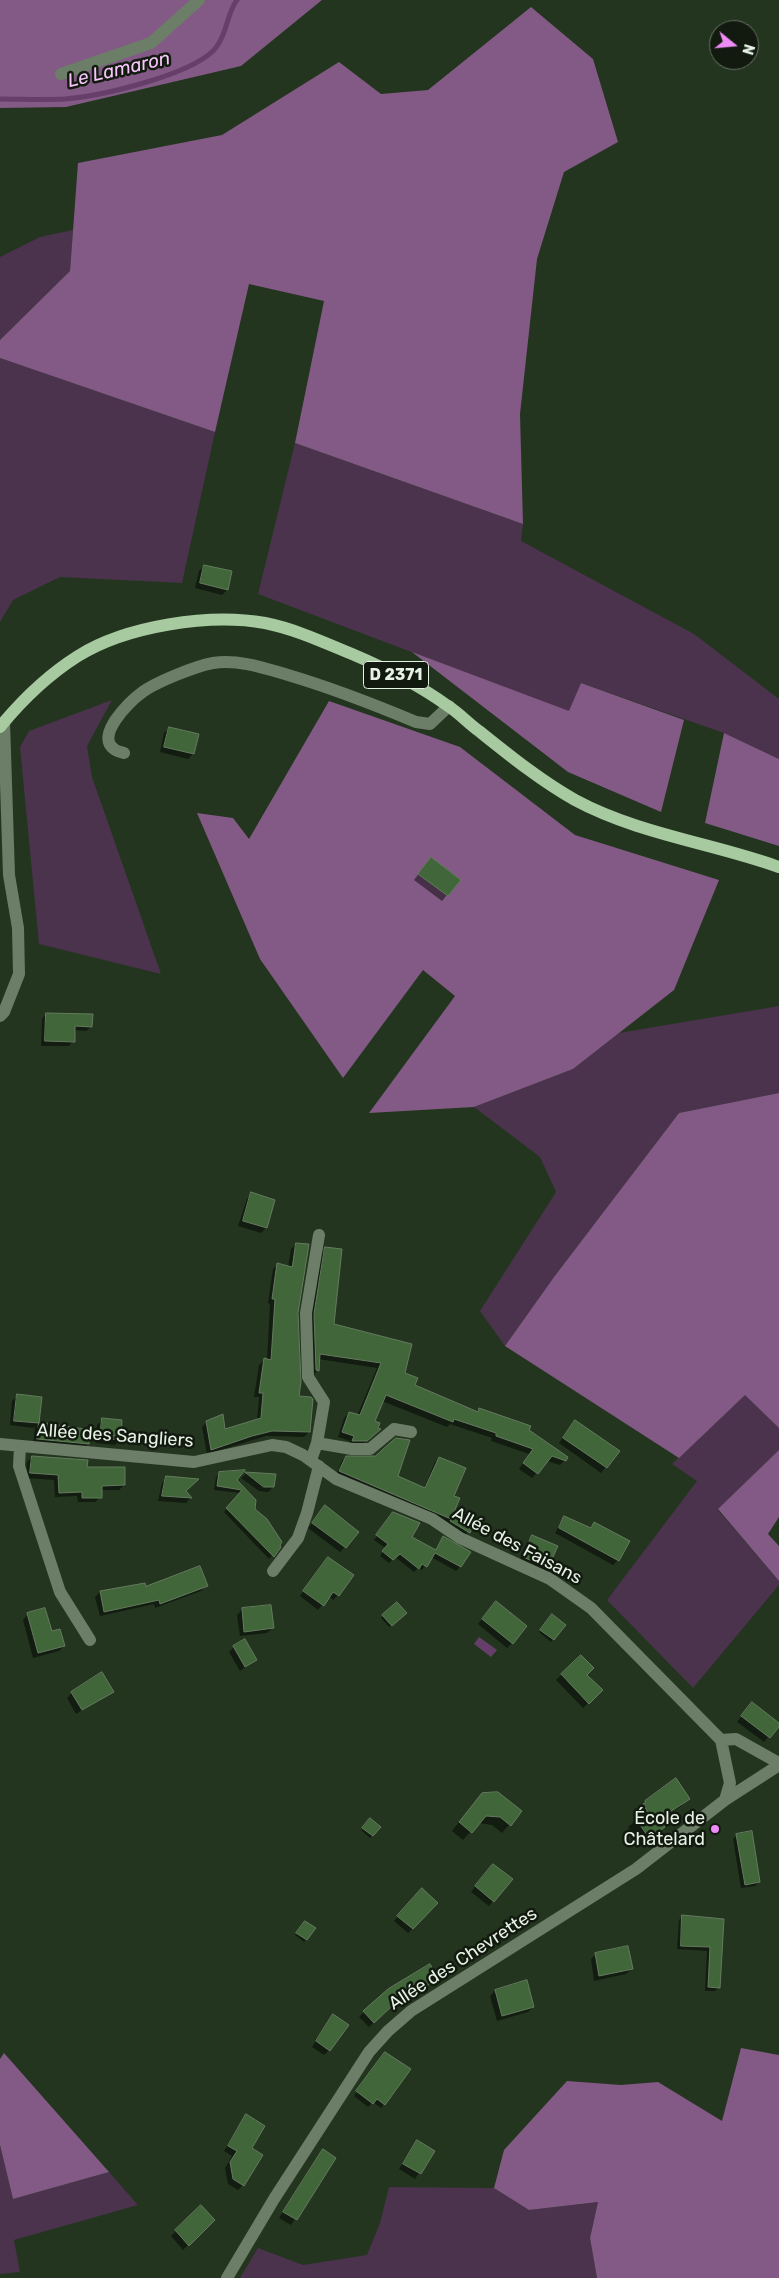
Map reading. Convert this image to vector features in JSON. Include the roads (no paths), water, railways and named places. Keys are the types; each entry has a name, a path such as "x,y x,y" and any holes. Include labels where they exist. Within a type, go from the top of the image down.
{"main road":[{"name":"D 2371","path":"2,724 39,684 79,655 122,636 159,626 210,620 263,623 310,636 370,661 416,686 449,706 522,763 575,800 618,819 750,856 779,867"}],"street":[{"path":"61,74 152,43 200,0"},
{"path":"124,753 113,749 109,742 109,731 116,718 140,693 173,677 213,663 237,663 274,671 336,689 416,722 430,724 449,706"},
{"path":"0,1016 4,1012 19,974 18,928 9,875 2,724"},
{"path":"273,1572 298,1538 307,1512 324,1402 308,1377 306,1313 319,1235"},
{"path":"317,1443 352,1449 370,1449 394,1429 411,1432"},
{"name":"Allée des Sangliers","path":"0,1444 194,1462 272,1445 286,1447 315,1463 336,1479"},
{"path":"20,1446 19,1466 60,1592 90,1640"},
{"name":"Allée des Faisans","path":"336,1479 432,1519 460,1538 550,1579 591,1608 722,1740"},
{"path":"725,1800 730,1783 722,1740 736,1739 778,1767"},
{"name":"Allée des Chevrettes","path":"227,2277 274,2199 369,2052 388,2030 411,2011 636,1869 725,1800 778,1767"}],"waterway":[{"name":"Le Lamaron","path":"0,99 65,99 100,94 143,83 184,69 201,60 218,45 237,0"}],"place":[{"name":"École de Châtelard","path":"715,1829"}]}
